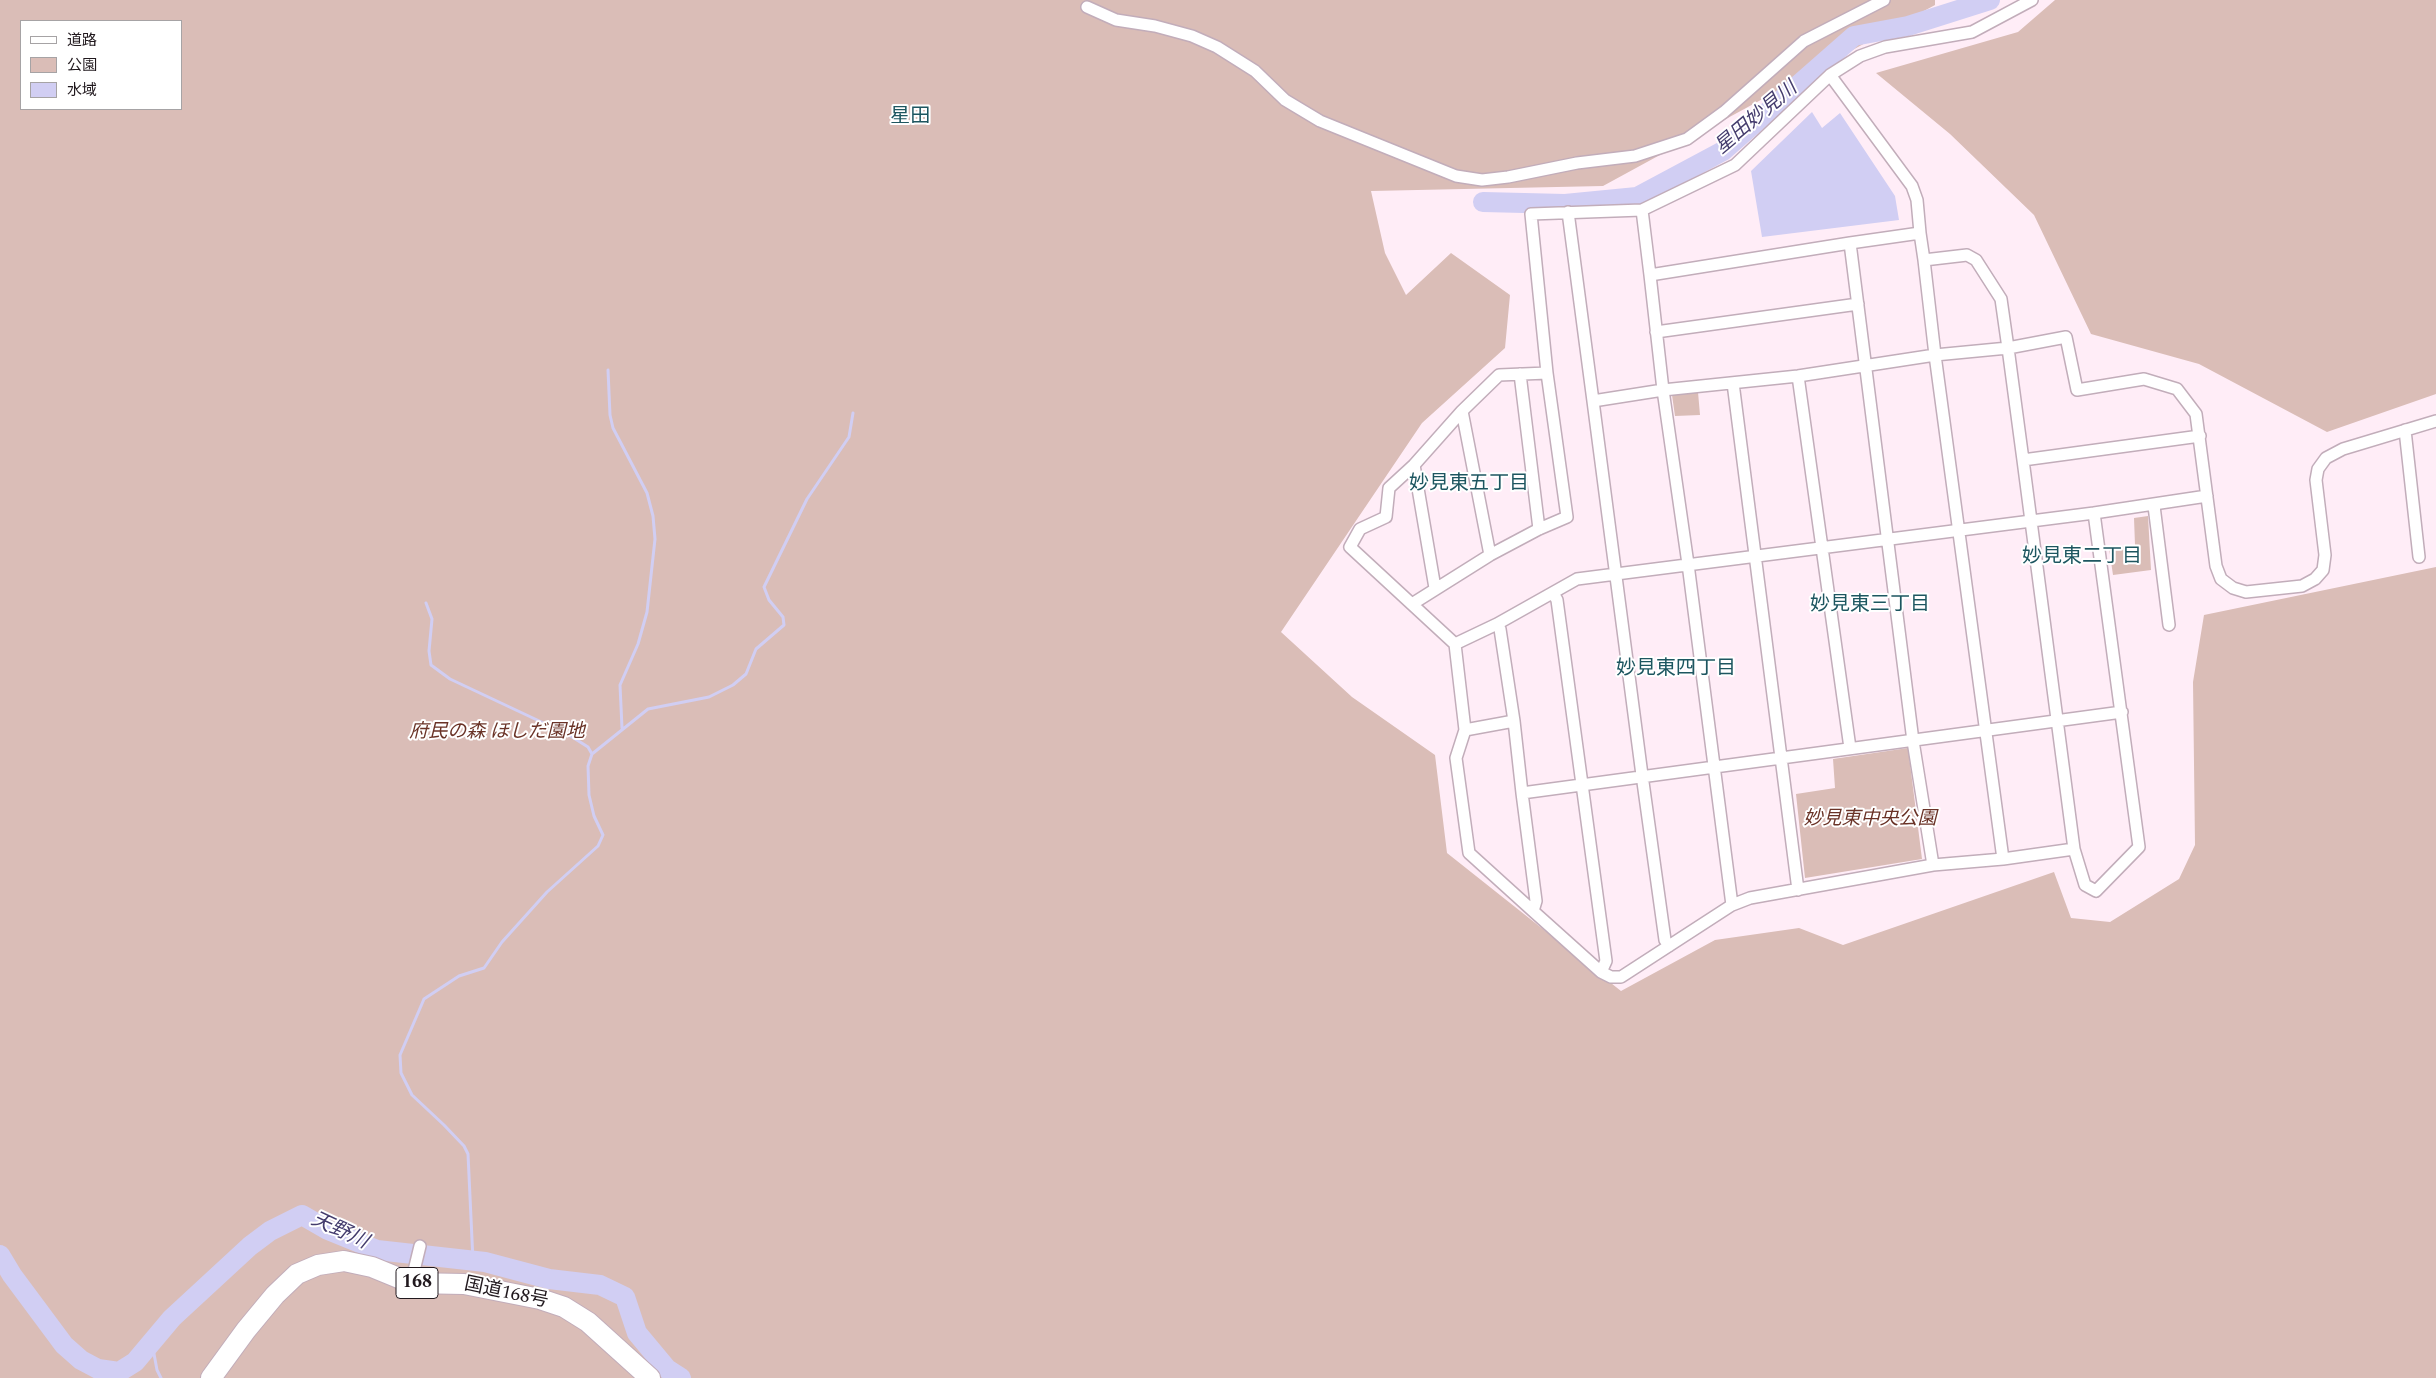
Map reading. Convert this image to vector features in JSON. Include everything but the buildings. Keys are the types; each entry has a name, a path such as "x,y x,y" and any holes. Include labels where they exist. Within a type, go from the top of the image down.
{"highway":[{"name":"国道168号","path":"211,1378 246,1330 275,1295 297,1274 318,1265 344,1261 412,1278 464,1284 540,1299 564,1307 588,1322 650,1378"}],"street":[{"path":"1087,7 1116,20 1192,36 1217,47 1255,71 1285,100 1320,121 1456,176 1482,180 1508,177 1577,163 1635,156 1687,139 1724,112 1804,41 1884,0"},
{"path":"1412,604 1490,555 1539,529 1567,517 1547,373 1531,214 1642,210 1735,165 1830,76 1860,56 1885,47 1972,32 2032,0"},
{"path":"1830,76 1912,186 1917,200 1957,530 2003,859"},
{"path":"1642,210 1663,390 1688,564 1732,904"},
{"path":"1568,212 1642,775 1665,940 1669,946"},
{"path":"1650,275 1850,243 1920,234"},
{"path":"1850,243 1889,538 1913,741 1933,865"},
{"path":"1924,260 1967,255 1976,260 2002,299 2074,849 2085,885 2096,891 2139,847 2094,513"},
{"path":"1656,332 1858,304"},
{"path":"1593,401 1663,390 1798,376 1935,354 2008,348 2066,337 2077,390 2144,379 2177,389 2196,414 2216,566 2221,579 2233,588 2246,592 2302,586 2315,579 2323,570 2325,555 2316,480 2318,469 2326,458 2343,449 2436,421"},
{"path":"1547,373 1499,376 1462,410 1414,465 1389,488 1386,517 1360,529 1350,547 1455,644 1465,730 1456,758 1469,853 1533,911 1601,972 1610,978 1621,977 1732,904 1750,898 1933,865 2003,859 2074,849"},
{"path":"1520,374 1539,529"},
{"path":"1798,376 1850,748"},
{"path":"1733,383 1798,890"},
{"path":"1462,410 1490,555"},
{"path":"2405,430 2419,556"},
{"path":"2023,460 2200,436"},
{"path":"1414,465 1435,588"},
{"path":"1455,644 1497,624 1577,580 1616,573 2154,506 2208,496"},
{"path":"2154,506 2169,625"},
{"path":"1553,593 1557,600 1606,961 1601,972"},
{"path":"1497,624 1500,629 1514,721 1536,901 1533,911"},
{"path":"1522,793 1642,775 1913,741 2122,712"},
{"path":"1465,730 1514,721"},
{"path":"412,1278 420,1246"}],"green space":[{"name":"府民の森 ほしだ園地","path":"0,0 1935,0 1935,5 1603,186 1371,191 1385,253 1406,295 1451,253 1510,295 1505,348 1422,423 1281,632 1352,697 1435,755 1447,853 1621,991 1715,940 1799,928 1843,945 2054,872 2071,918 2110,922 2179,879 2195,845 2193,682 2204,615 2436,567 2436,1378 0,1378"},
{"path":"2055,0 2436,0 2436,394 2327,432 2199,364 2091,334 2034,215 1950,134 1876,73 2018,32"},
{"path":"1698,392 1700,415 1675,416 1672,395"},
{"path":"2148,516 2151,570 2113,575 2109,548 2135,545 2134,518"},
{"name":"妙見東中央公園","path":"1908,748 1922,859 1805,878 1796,794 1835,788 1833,759"}],"water":[{"path":"1812,112 1822,128 1840,113 1895,196 1899,220 1762,237 1751,171"}],"waterway":[{"name":"星田妙見川","path":"1483,202 1565,204 1637,197 1723,151 1854,36 1908,26 1990,0"},
{"path":"608,370 610,415 613,428 647,493 653,516 655,539 647,612 638,644 620,685 622,728"},
{"path":"473,1261 468,1154 464,1146 412,1095 401,1073 400,1055 424,999 459,976 484,968 502,942 547,892 598,846 603,835 594,816 589,795 588,766 592,754 648,709 709,697 733,685 746,674 756,649 784,625 783,617 769,600 764,587 807,499 849,437 853,413"},
{"path":"426,603 432,619 429,651 431,665 450,679 569,735 588,747 592,754"},
{"name":"天野川","path":"0,1255 12,1275 64,1345 81,1360 98,1369 119,1372 135,1362 172,1318 250,1246 270,1231 302,1215 328,1230 377,1250 485,1262 549,1279 600,1285 625,1297 637,1333 667,1369 681,1378"},
{"path":"152,1343 157,1370 161,1378"}],"district":[{"name":"星田","path":"910,118"},
{"name":"妙見東五丁目","path":"1469,485"},
{"name":"妙見東二丁目","path":"2082,558"},
{"name":"妙見東三丁目","path":"1870,606"},
{"name":"妙見東四丁目","path":"1676,670"}]}
